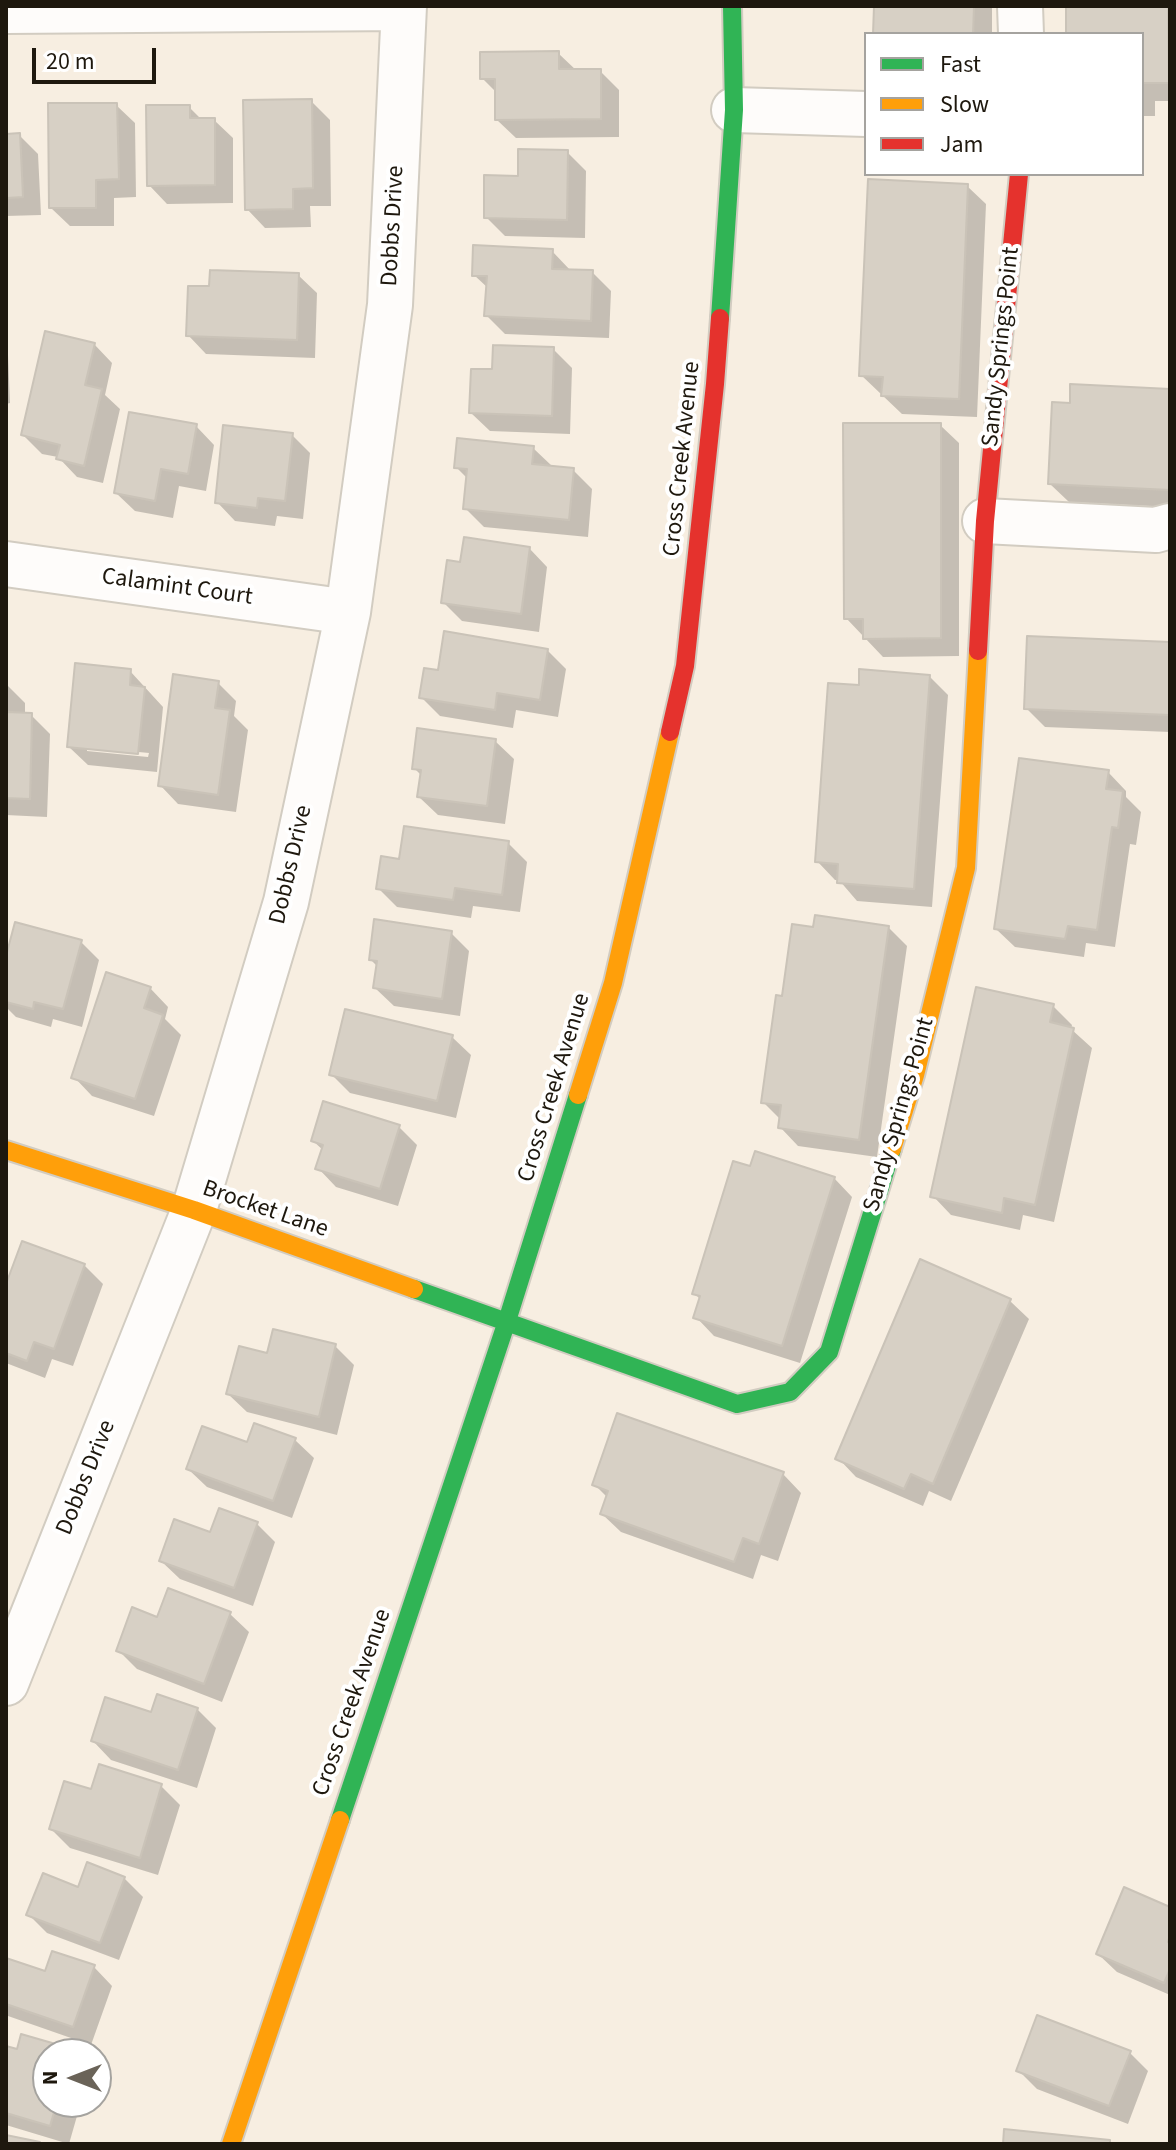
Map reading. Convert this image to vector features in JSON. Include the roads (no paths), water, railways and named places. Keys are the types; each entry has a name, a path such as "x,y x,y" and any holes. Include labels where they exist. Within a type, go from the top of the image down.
{"street":[{"name":"Cross Creek Avenue","path":"231,2144 507,1321 613,983 685,666 715,384 734,110 732,6"},
{"path":"1020,6 1021,32"},
{"path":"6,11 404,7"},
{"name":"Dobbs Drive","path":"6,1683 194,1210 286,902 348,612 390,305 404,7"},
{"path":"734,110 864,114"},
{"name":"Sandy Springs Point","path":"507,1321 737,1404 790,1392 829,1352 915,1075 966,868 985,521 1019,176"},
{"path":"985,521 1156,530 1170,526"},
{"name":"Calamint Court","path":"6,564 348,612"},
{"name":"Brocket Lane","path":"6,1150 194,1210 507,1321"}]}
